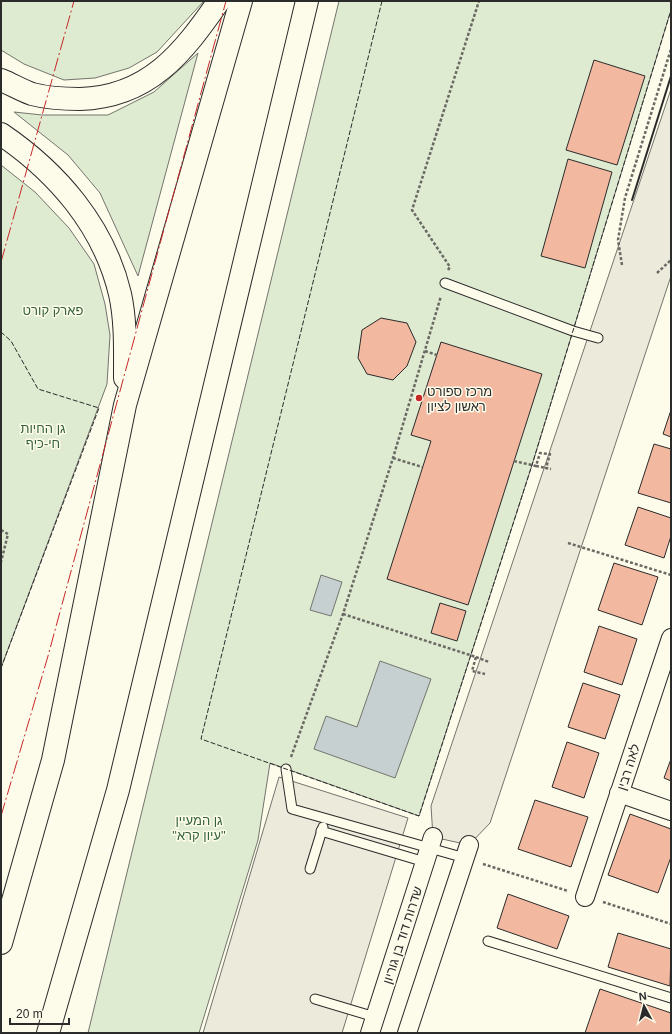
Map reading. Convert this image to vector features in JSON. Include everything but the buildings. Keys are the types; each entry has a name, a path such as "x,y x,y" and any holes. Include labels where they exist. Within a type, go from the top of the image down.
{"highway":[{"path":"1,80 32,94 62,99 92,98 117,94 144,83 170,63 201,27 219,1"},
{"path":"1,943 53,760 125,405 241,1"},
{"path":"48,1033 118,790 306,1"},
{"path":"1,134 42,166 69,195 92,225 112,263 120,294 124,320 125,405"}],"street":[{"name":"לאה רבין","path":"585,897 671,638"},
{"path":"619,793 671,811"},
{"name":"שדרות דוד בן גוריון","path":"372,1025 429,849"},
{"path":"407,1033 467,851"}],"lane":[{"path":"445,284 573,331 598,338"},
{"path":"286,769 292,809 429,849"},
{"path":"310,869 326,818"},
{"path":"322,831 429,849 467,851"},
{"path":"488,941 671,998"},
{"path":"315,999 372,1025"}],"path":[{"path":"286,769 344,614 393,458 450,267 412,210 479,1"},
{"path":"622,265 618,240 625,198 671,49"},
{"path":"657,273 671,260"},
{"path":"425,351 437,355"},
{"path":"536,466 540,453 550,454 546,468"},
{"path":"393,458 422,467"},
{"path":"514,461 551,469"},
{"path":"1,530 8,534 1,562"},
{"path":"568,543 671,575"},
{"path":"344,614 489,662"},
{"path":"476,657 472,671 485,674"}],"green space":[{"path":"1,1 204,1 157,52 129,68 95,78 64,80 24,64 1,50"},
{"name":"מרכז ספורט ראשון לציון","path":"339,1 671,1 671,10 532,465 419,816 270,763 258,840 199,1033 88,1033"},
{"path":"198,53 138,276 100,193 68,155 14,112 42,115 108,115 154,92"},
{"path":"1,165 35,192 69,228 94,264 105,304 110,335 107,384 1,668"}],"shaded area":[{"path":"671,89 671,276 490,823 469,845 433,837 431,806"},
{"path":"321,575 342,582 331,616 310,610"},
{"path":"380,661 431,679 395,778 314,749 326,716 357,727"},
{"path":"279,777 408,818 342,1033 203,1033"}],"fence":[{"path":"382,1 201,739 419,816 532,465 671,10"},
{"path":"1,332 11,341 38,389 99,408 1,668"}],"wall":[{"path":"632,200 671,76"}],"power":[{"path":"1,262 74,1"},
{"path":"1,816 48,656 226,1"}],"place":[{"name":"מרכז ספורט ראשון לציון","path":"419,398"}],"park label":[{"name":"פארק קורט","path":"53,310"},
{"name":"גן החיות חי-כיף","path":"43,436"},
{"name":"גן המעיין \"עיון קרא\"","path":"199,828"}]}
